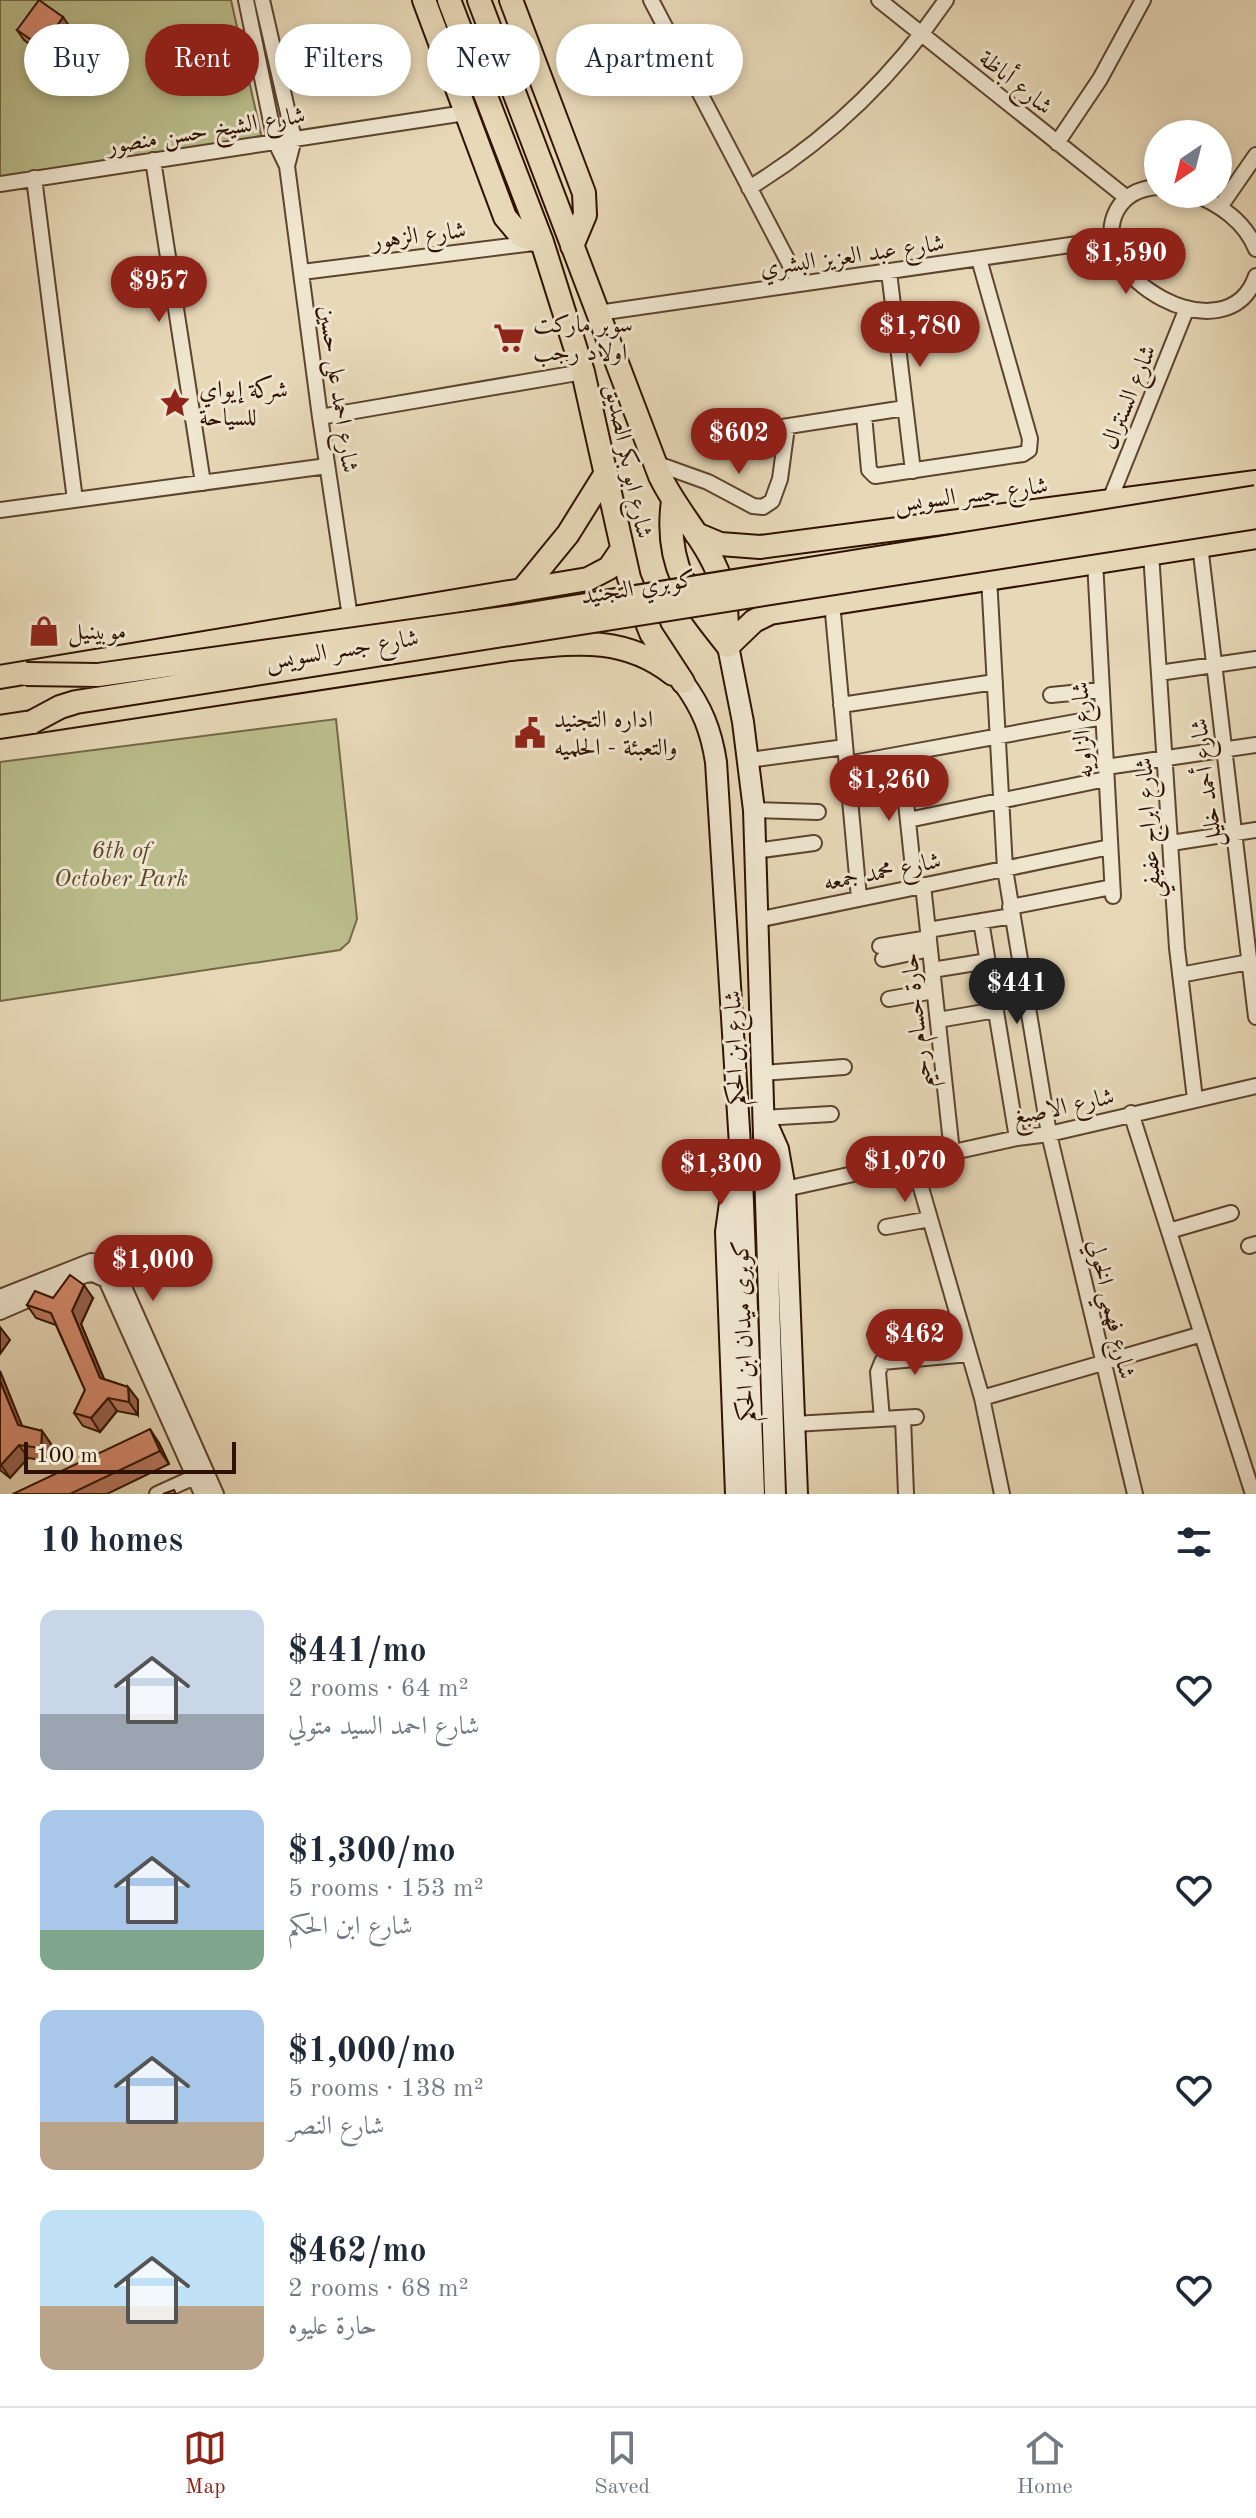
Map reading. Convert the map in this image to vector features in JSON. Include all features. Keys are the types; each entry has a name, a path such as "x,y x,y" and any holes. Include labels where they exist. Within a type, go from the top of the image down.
{"main road":[{"path":"424,0 509,224 521,236 542,242"},
{"name":"شارع ابو بكر الصديق","path":"449,0 542,242 583,372 629,578 651,633 683,682"},
{"name":"شارع ابو بكر الصديق","path":"479,0 655,463 673,501 709,554 724,589 728,646"},
{"path":"511,0 584,193 585,215 572,246"},
{"path":"511,649 520,629 512,591 568,534 606,473"},
{"name":"شارع جسر السويس","path":"695,534 720,544 746,548 1256,482"},
{"name":"كوبري التجنيد","path":"26,674 98,675 505,618 1256,497"},
{"path":"673,501 671,542 682,582 696,606 728,646 754,621 770,613 1256,537"},
{"name":"كوبري التجنيد","path":"32,722 76,702 1256,517"},
{"path":"851,535 838,554 839,576 854,593 864,597"},
{"name":"شارع جسر السويس","path":"0,677 588,579 609,568 622,549"},
{"name":"شارع جسر السويس","path":"0,727 511,649 573,643 603,643 632,651 660,664 683,682"},
{"name":"شارع ابن الحكم","path":"728,646 749,760 754,810 762,1118 771,1130 778,1149 785,1189 797,1494"},
{"name":"شارع ابن الحكم","path":"683,682 700,706 712,733 716,762 742,1177 730,1203 726,1232 736,1494"},
{"name":"كوبرى ميدان ابن الحكم","path":"762,1118 775,1494"},
{"name":"كوبرى ميدان ابن الحكم","path":"742,1177 754,1494"}],"street":[{"name":"شارع احمد على حسين","path":"246,0 275,141 287,166 350,617"},
{"name":"شارع احمد على حسين","path":"262,0 294,139 287,166"},
{"path":"651,0 800,284"},
{"name":"شارع أباظة","path":"879,0 1127,198"},
{"path":"749,188 797,156 843,119 884,78 946,0"},
{"path":"1057,143 1100,79 1143,0"},
{"name":"شارع الشيخ حسن منصور","path":"0,184 465,113"},
{"path":"1232,190 1256,155"},
{"path":"153,160 203,483"},
{"path":"34,178 75,500"},
{"path":"1144,189 1127,198 1116,213 1112,239 1118,256 1138,281 1156,295 1187,308 1218,311 1244,297 1256,276"},
{"path":"1221,208 1242,226 1256,249"},
{"name":"شارع عبد العزيز البشري","path":"598,313 1112,239"},
{"name":"شارع الزهور","path":"302,272 542,242"},
{"path":"864,415 871,474 877,476 1023,454 1030,446 979,259"},
{"path":"889,272 913,471"},
{"path":"1244,297 1256,307"},
{"name":"شارع السنترال","path":"1109,502 1187,308"},
{"path":"320,417 583,372"},
{"path":"730,435 905,408"},
{"path":"655,463 699,478 753,506 763,507 772,501 780,479 787,427"},
{"path":"0,510 327,466"},
{"name":"شارع أحمد خليل","path":"1200,545 1256,1017"},
{"name":"شارع ابراج عفيفي","path":"1151,553 1180,975 1195,1099"},
{"name":"شارع الزاويه","path":"1011,912 1112,891 1095,561"},
{"name":"شارع فهمي الخولي","path":"989,577 1005,869 1011,912 1049,1134 1135,1494"},
{"path":"832,602 859,898"},
{"path":"1159,673 1256,659"},
{"path":"841,705 995,682"},
{"path":"1051,695 1102,690"},
{"path":"847,764 1103,717"},
{"path":"908,820 1001,801 1165,758 1256,745"},
{"path":"749,760 845,747"},
{"name":"حارة حسام رحيم","path":"901,756 908,820 929,939 952,1152"},
{"path":"754,810 818,812"},
{"path":"1171,843 1256,830"},
{"path":"755,851 814,843"},
{"name":"شارع محمد جمعه","path":"757,920 1110,847"},
{"path":"882,952 1011,912"},
{"path":"981,921 1017,1138"},
{"path":"932,970 988,961"},
{"path":"1180,975 1249,962"},
{"path":"889,999 934,991"},
{"path":"938,1020 996,1010"},
{"path":"761,1073 844,1067"},
{"name":"شارع الاصبغ","path":"785,1189 1017,1138 1049,1134 1195,1099 1255,1090"},
{"path":"1131,1113 1253,1494"},
{"path":"762,1118 831,1114"},
{"path":"913,1160 982,1398 1002,1494"},
{"path":"1169,1231 1231,1213"},
{"path":"886,1227 930,1219"},
{"path":"0,1297 91,1261 104,1270 200,1474 216,1494"},
{"path":"0,1312 85,1275 104,1270"},
{"path":"875,1335 961,1325"},
{"path":"982,1398 1202,1334"},
{"path":"882,1419 878,1372 882,1362 969,1354"},
{"path":"794,1424 910,1417 906,1494"},
{"path":"157,1494 200,1474"},
{"path":"200,1474 202,1494"}],"green space":[{"path":"0,0 231,0 236,24 145,24 145,96 252,96 263,143 0,179"},
{"name":"6th of October Park","path":"336,719 357,919 349,942 340,950 0,1001 0,762"}],"building":[{"path":"39,0 63,17 58,24 24,24 24,35 17,30"},
{"path":"70,1275 84,1285 72,1311 100,1378 128,1387 129,1402 108,1398 91,1418 74,1413 85,1390 51,1313 27,1305 35,1291 53,1298"},
{"path":"0,1381 18,1425 42,1431 41,1448 19,1445 1,1465 0,1464"},
{"path":"150,1429 160,1451 70,1494 13,1494"}],"place":[{"name":"سوبر ماركت اولاد رجب","path":"509,338"},
{"name":"شركة إيواي للسياحة","path":"175,403"},
{"name":"موبينيل","path":"44,631"},
{"name":"اداره التجنيد والتعبئة - الحلميه","path":"530,733"}]}
